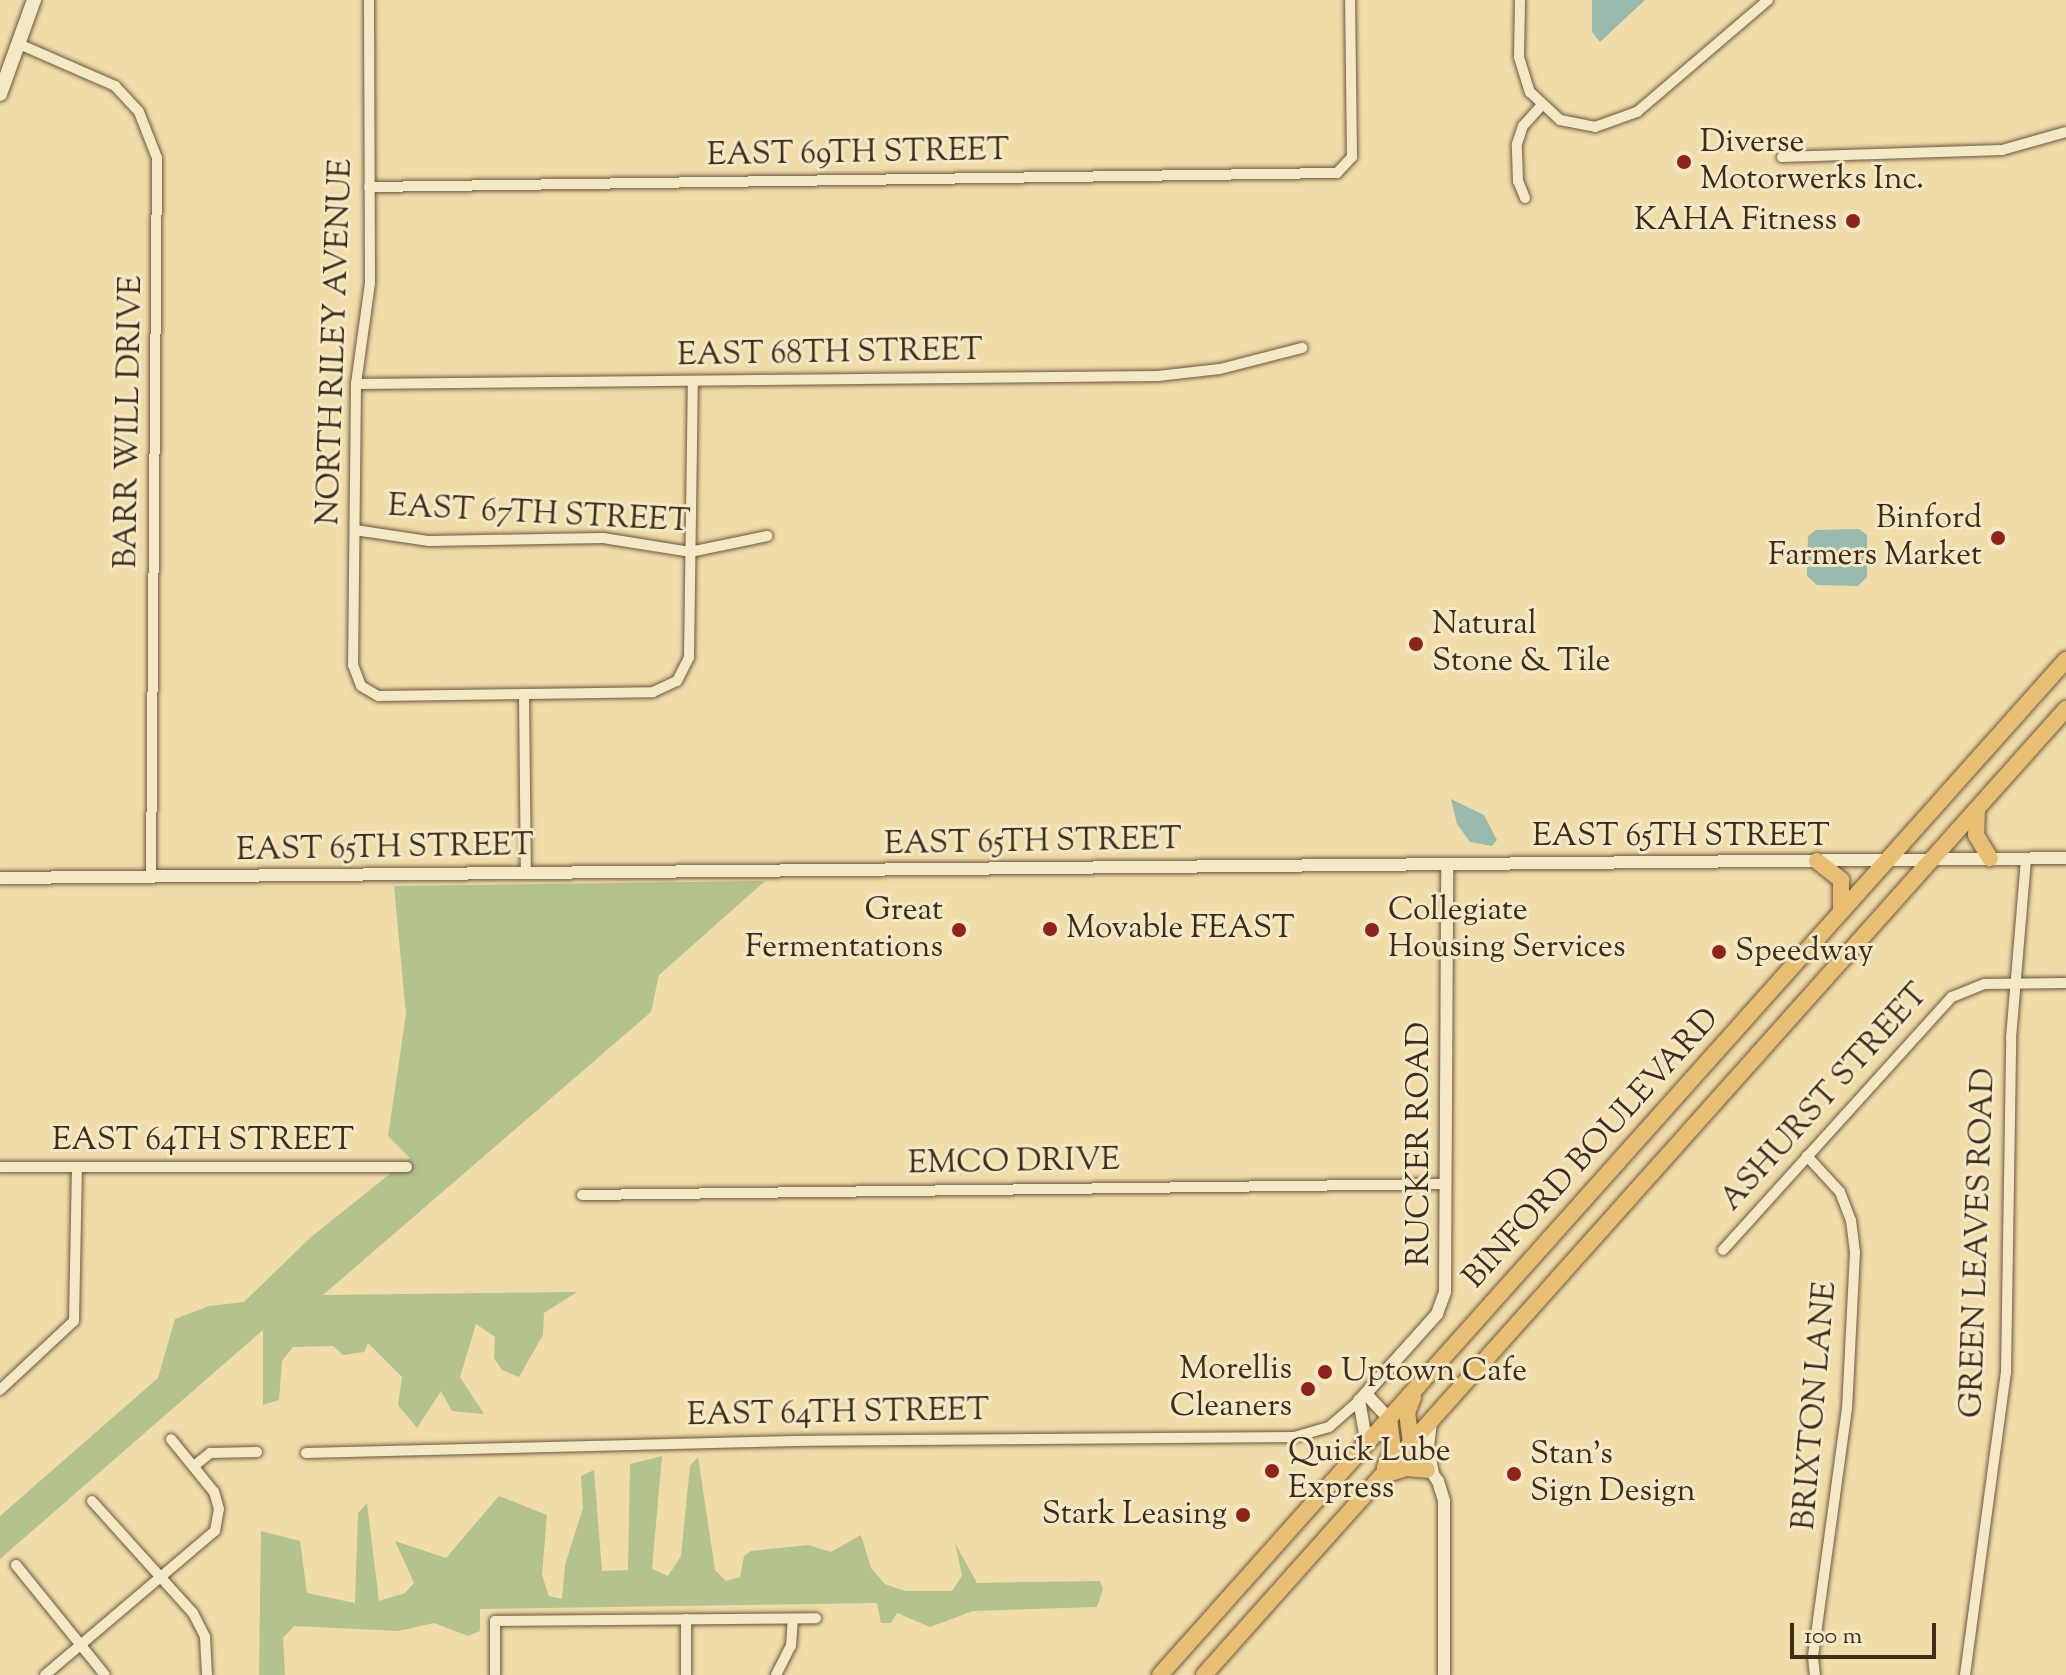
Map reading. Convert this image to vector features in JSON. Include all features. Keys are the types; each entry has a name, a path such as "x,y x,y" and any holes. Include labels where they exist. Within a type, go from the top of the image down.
{"main road":[{"path":"0,94 34,0"},
{"name":"BINFORD BOULEVARD","path":"1160,1675 2066,660"},
{"name":"BINFORD BOULEVARD","path":"1204,1675 2066,709"},
{"path":"1977,809 1976,835 1990,858"},
{"path":"1817,861 1841,880 1841,912"},
{"path":"1411,1444 1407,1413 1417,1388"},
{"path":"1380,1478 1393,1450 1389,1419"},
{"path":"1380,1478 1406,1468 1430,1472"}],"street":[{"name":"NORTH RILEY AVENUE","path":"369,0 370,283 356,384 353,665 359,684 378,696 524,694"},
{"name":"EAST 69TH STREET","path":"369,187 1321,173 1347,167 1352,157 1350,0"},
{"path":"1520,0 1521,71 1541,106 1577,126 1626,119 1768,0"},
{"name":"BARR WILL DRIVE","path":"19,44 115,86 139,112 157,158 151,877"},
{"path":"1525,198 1518,181 1517,144 1523,126 1541,106"},
{"path":"1782,157 2002,150 2066,132"},
{"name":"EAST 68TH STREET","path":"356,384 1158,376 1220,369 1302,348"},
{"path":"526,873 524,694 653,692 677,681 689,657 693,381"},
{"name":"EAST 67TH STREET","path":"355,530 429,541 603,538 690,552 767,536"},
{"name":"GREEN LEAVES ROAD","path":"1965,1675 2007,1354 2015,983 2026,858"},
{"name":"EAST 65TH STREET","path":"0,878 2066,858"},
{"name":"RUCKER ROAD","path":"1362,1398 1442,1305 1446,1184 1447,865"},
{"name":"ASHURST STREET","path":"1723,1250 1941,1005 1972,987 2066,983"},
{"name":"BRIXTON LANE","path":"1807,1156 1844,1199 1855,1252 1847,1408 1814,1642 1815,1675"},
{"name":"EAST 64TH STREET","path":"0,1167 407,1167"},
{"path":"0,1390 74,1321 77,1168"},
{"name":"EMCO DRIVE","path":"582,1195 1446,1184"},
{"path":"1362,1398 1389,1419"},
{"path":"1360,1452 1365,1434 1362,1398"},
{"name":"EAST 64TH STREET","path":"306,1453 855,1440 1294,1437 1329,1427 1362,1398"},
{"path":"1430,1472 1428,1448 1431,1422"},
{"path":"45,1675 207,1542 218,1522 216,1496 171,1439"},
{"path":"1411,1444 1430,1472 1445,1507 1444,1675"},
{"path":"194,1466 210,1453 257,1452"},
{"path":"92,1501 197,1619 207,1646 207,1675"},
{"path":"16,1565 105,1675"},
{"path":"495,1675 495,1621 816,1618"},
{"path":"686,1619 686,1675"},
{"path":"776,1675 791,1646 793,1619"}],"green space":[{"path":"765,881 659,975 651,1012 323,1295 577,1292 544,1313 543,1335 519,1377 502,1370 494,1358 495,1337 476,1324 460,1377 484,1414 452,1411 441,1391 417,1428 398,1405 402,1377 368,1343 364,1352 343,1355 333,1346 293,1347 282,1361 279,1400 263,1405 263,1330 0,1559 0,1516 158,1378 175,1319 209,1306 244,1302 311,1237 410,1158 388,1136 406,1014 394,886"},
{"path":"662,1456 652,1569 668,1576 681,1556 690,1466 698,1457 715,1570 726,1581 740,1577 744,1556 751,1551 808,1545 831,1552 861,1535 871,1568 885,1584 905,1591 952,1591 962,1576 955,1543 977,1583 1100,1581 1103,1589 1097,1607 973,1611 930,1627 897,1613 891,1623 881,1623 877,1603 480,1609 480,1631 468,1636 434,1623 398,1631 294,1626 283,1638 285,1675 259,1675 261,1531 300,1541 307,1593 355,1603 358,1513 367,1503 379,1601 405,1593 414,1583 395,1541 446,1558 499,1496 547,1515 542,1575 549,1596 562,1599 565,1565 583,1508 581,1476 594,1470 602,1571 628,1570 630,1464"}],"shaded area":[{"path":"1592,0 1645,0 1600,42 1592,32"},
{"path":"1859,529 1867,535 1867,577 1858,586 1817,585 1807,576 1808,536 1816,530"},
{"path":"1451,799 1484,815 1497,840 1492,846 1470,842 1457,824"}],"place":[{"name":"Diverse Motorwerks Inc.","path":"1684,162"},
{"name":"KAHA Fitness","path":"1853,221"},
{"name":"Binford Farmers Market","path":"1998,538"},
{"name":"Natural Stone & Tile","path":"1416,644"},
{"name":"Movable FEAST","path":"1050,929"},
{"name":"Great Fermentations","path":"959,930"},
{"name":"Collegiate Housing Services","path":"1372,930"},
{"name":"Speedway","path":"1719,952"},
{"name":"Uptown Cafe","path":"1325,1372"},
{"name":"Morellis Cleaners","path":"1308,1389"},
{"name":"Quick Lube Express","path":"1272,1471"},
{"name":"Stan's Sign Design","path":"1514,1474"},
{"name":"Stark Leasing","path":"1243,1515"}]}
